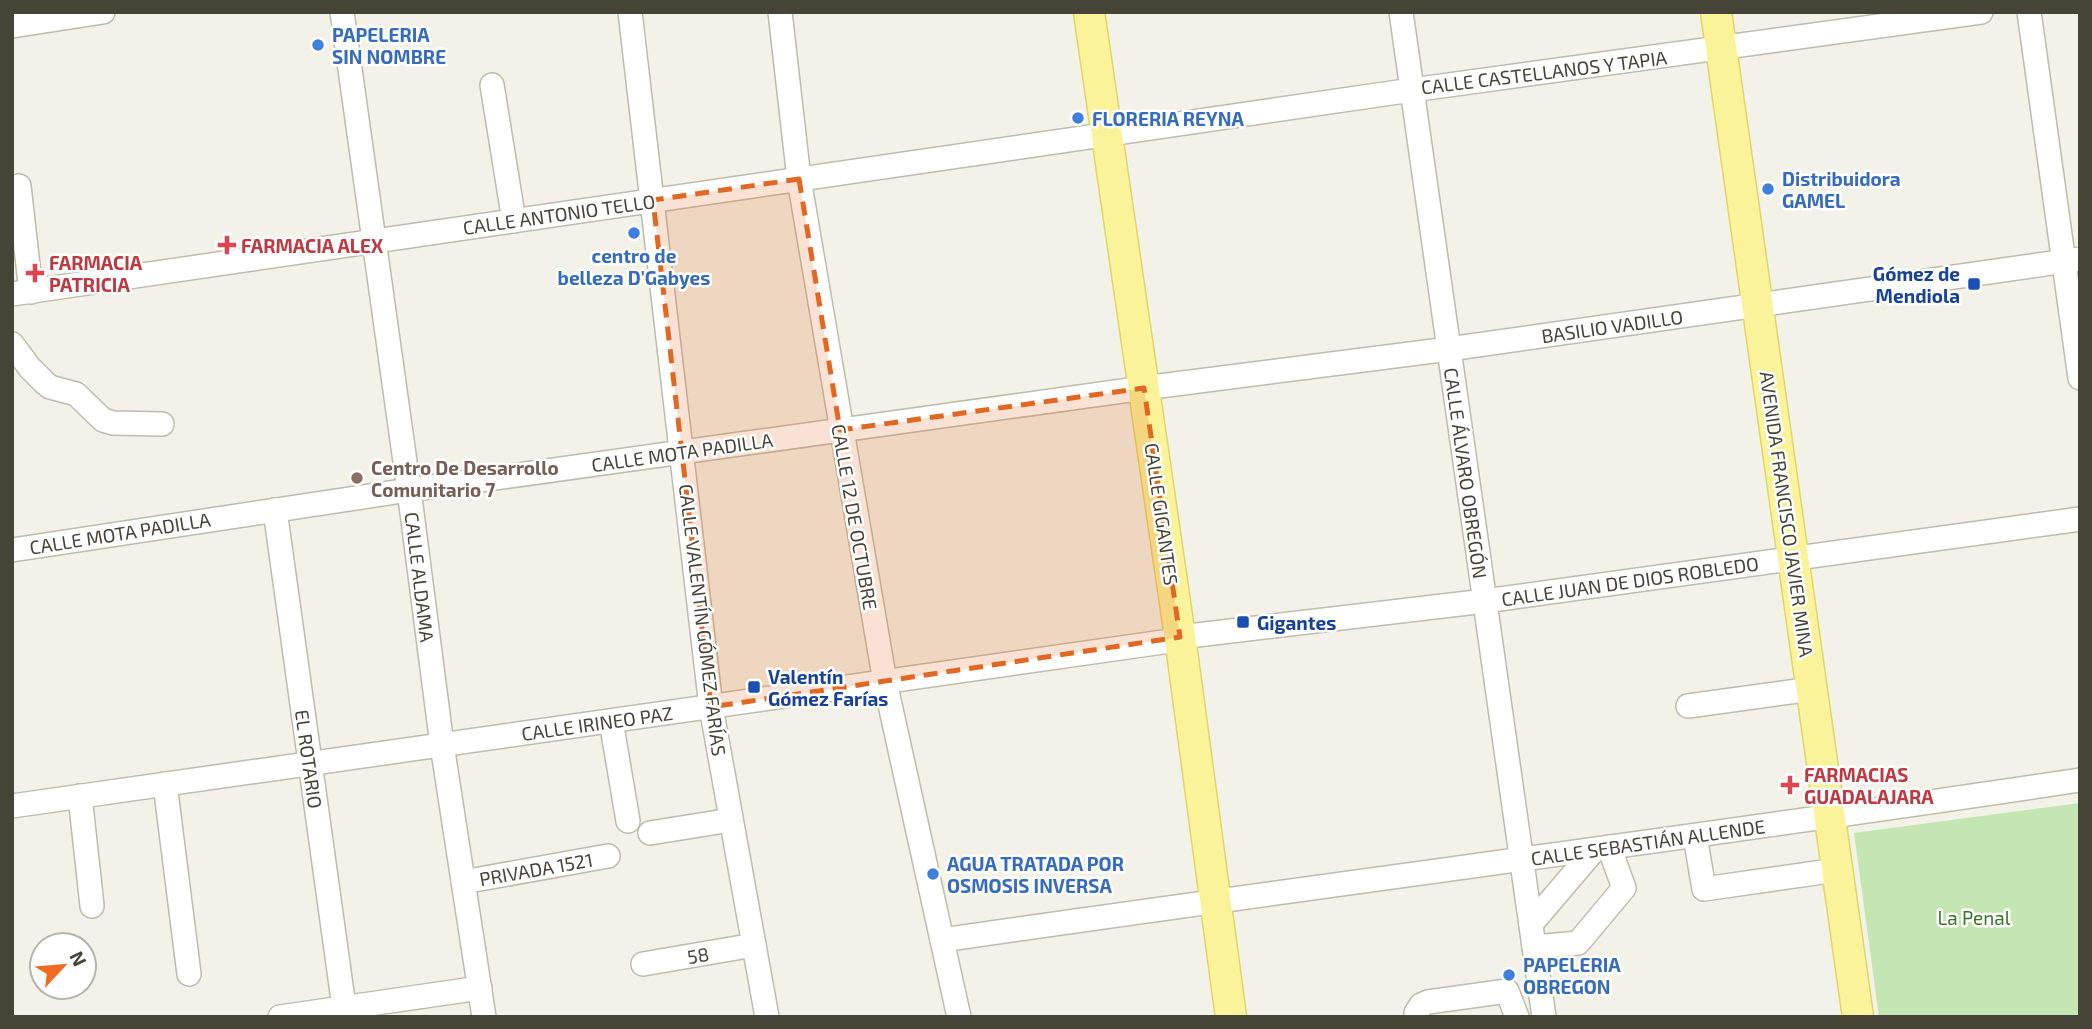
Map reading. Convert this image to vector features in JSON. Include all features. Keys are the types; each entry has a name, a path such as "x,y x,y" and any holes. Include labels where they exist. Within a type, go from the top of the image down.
{"main road":[{"name":"CALLE GIGANTES","path":"1089,12 1180,637 1231,1017"},
{"name":"AVENIDA FRANCISCO JAVIER MINA","path":"1716,12 1858,1017"}],"street":[{"path":"12,26 103,12"},
{"name":"CALLE ALDAMA","path":"342,12 442,745 484,1017"},
{"name":"CALLE VALENTÍN GÓMEZ FARÍAS","path":"630,12 711,707 767,1017"},
{"name":"CALLE 12 DE OCTUBRE","path":"780,12 799,179 840,430 885,682 959,1017"},
{"name":"CALLE ÁLVARO OBREGÓN","path":"1401,12 1544,1014"},
{"name":"CALLE CASTELLANOS Y TAPIA","path":"1107,134 1982,12"},
{"path":"2029,12 2071,260 2080,378"},
{"path":"492,85 514,221"},
{"name":"CALLE ANTONIO TELLO","path":"22,293 1107,134"},
{"path":"19,186 22,293"},
{"name":"BASILIO VADILLO","path":"1144,388 1449,349 2071,260"},
{"path":"12,345 45,383 76,394 103,419 113,423 162,424"},
{"name":"CALLE MOTA PADILLA","path":"12,550 409,490 1144,388"},
{"name":"EL ROTARIO","path":"275,510 344,1007"},
{"name":"CALLE JUAN DE DIOS ROBLEDO","path":"1180,637 1485,601 2080,519"},
{"name":"CALLE IRINEO PAZ","path":"12,806 1170,641 1180,637"},
{"path":"1688,706 1812,689"},
{"path":"611,721 628,821"},
{"name":"CALLE SEBASTIÁN ALLENDE","path":"942,940 1215,900 1830,818 2080,780"},
{"path":"165,784 189,974"},
{"path":"80,796 92,906"},
{"path":"650,833 731,820"},
{"path":"1695,836 1704,888 1838,870"},
{"path":"1531,924 1601,848 1625,888 1578,943 1534,947"},
{"name":"PRIVADA 1521","path":"463,882 608,856"},
{"name":"58","path":"643,964 754,945"},
{"path":"280,1017 480,988"},
{"path":"1417,1017 1416,1013 1421,1005 1428,1002 1507,991 1517,1015 1544,1014"}],"highlighted area":[{"path":"799,179 840,430 1144,388 1180,637 711,707 653,200"}],"green space":[{"name":"La Penal","path":"2080,803 2080,1017 1879,1017 1854,833"}],"place":[{"name":"PAPELERIA SIN NOMBRE","path":"318,45"},
{"name":"FLORERIA REYNA","path":"1078,118"},
{"name":"Distribuidora GAMEL","path":"1768,189"},
{"name":"centro de belleza D'Gabyes","path":"634,233"},
{"name":"FARMACIA ALEX","path":"227,245"},
{"name":"FARMACIA PATRICIA","path":"35,273"},
{"name":"Gómez de Mendiola","path":"1974,284"},
{"name":"Centro De Desarrollo Comunitario 7","path":"357,478"},
{"name":"Gigantes","path":"1243,622"},
{"name":"Valentín Gómez Farías","path":"754,687"},
{"name":"FARMACIAS GUADALAJARA","path":"1790,785"},
{"name":"AGUA TRATADA POR OSMOSIS INVERSA","path":"933,874"},
{"name":"PAPELERIA OBREGON","path":"1509,975"}]}
